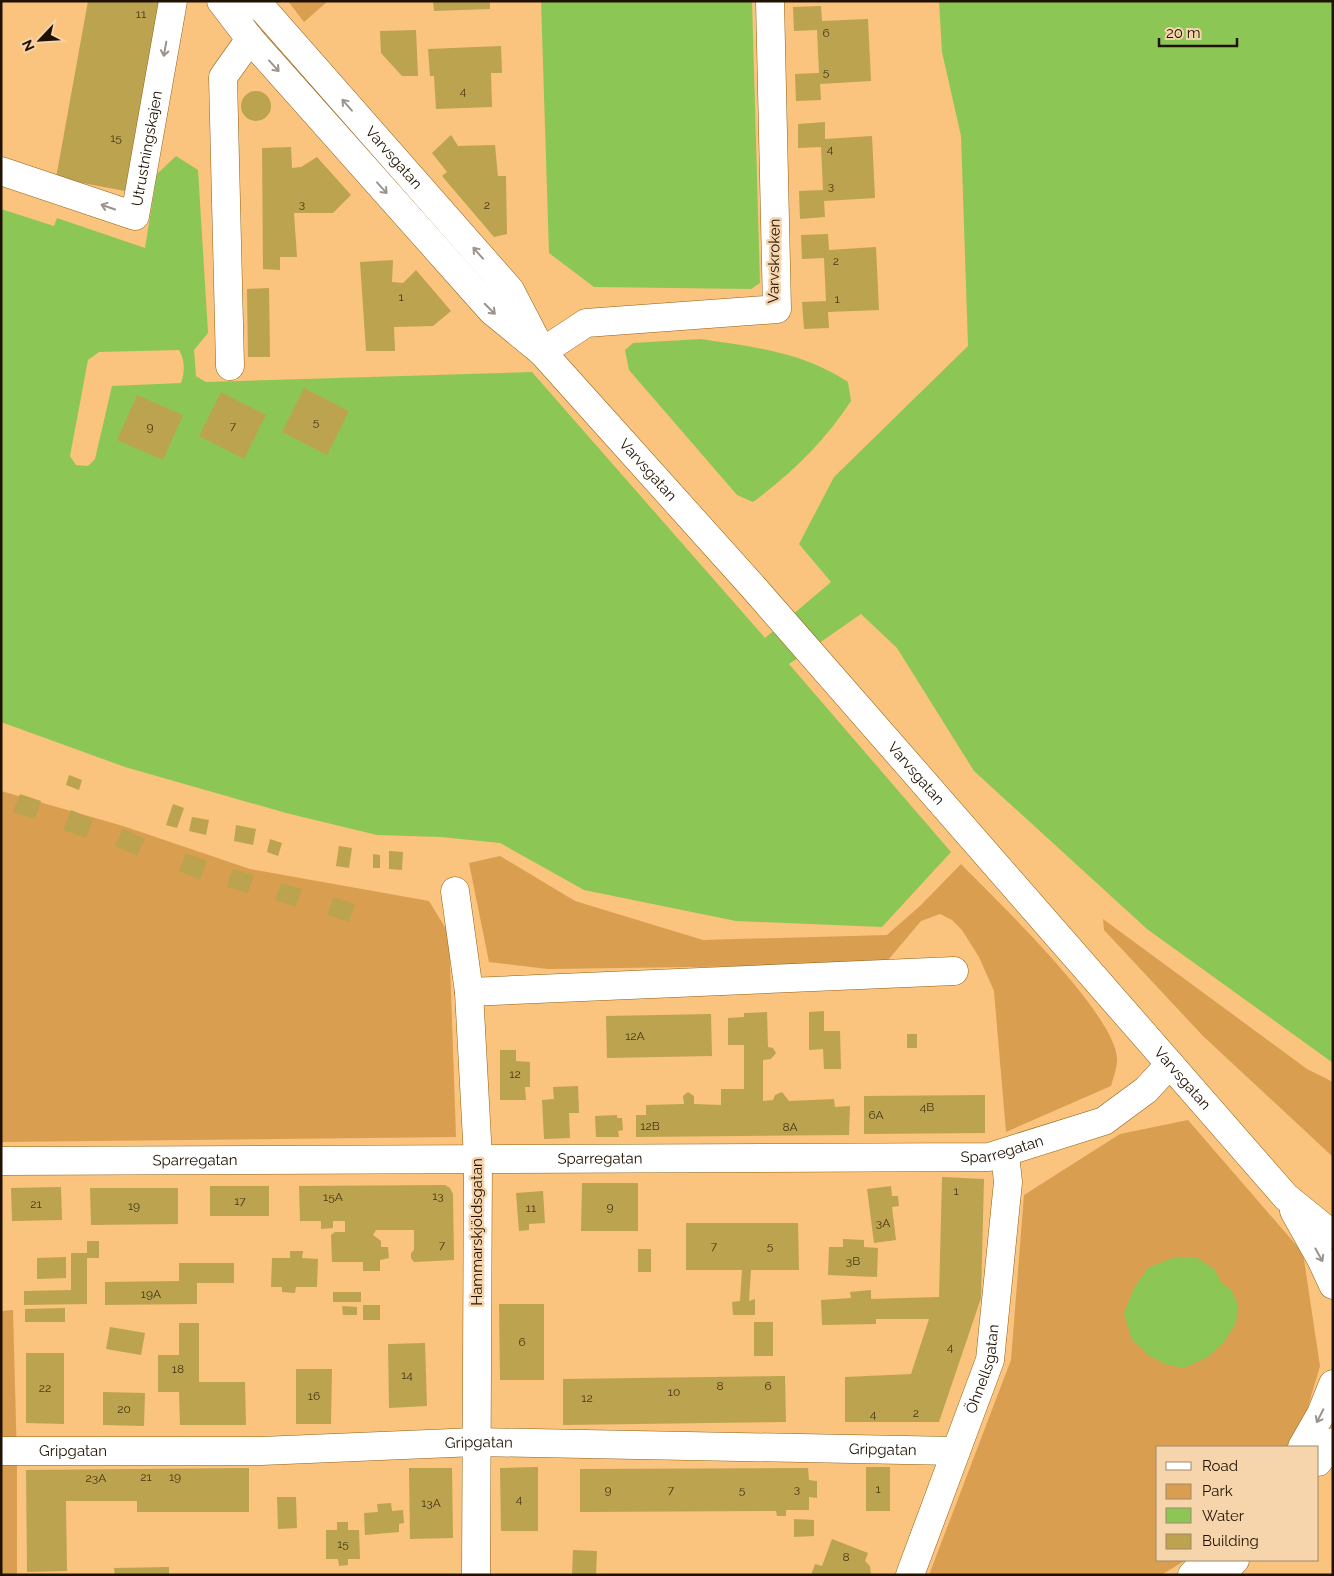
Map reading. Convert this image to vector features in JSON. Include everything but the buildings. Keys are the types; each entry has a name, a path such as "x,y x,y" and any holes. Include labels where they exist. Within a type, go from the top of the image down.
{"street":[{"name":"Utrustningskajen","path":"1,170 135,216 173,1"},
{"name":"Varvsgatan","path":"221,1 250,40 492,311 542,352 754,588 1286,1197 1333,1235"},
{"name":"Varvsgatan","path":"248,1 263,9 510,290 542,352"},
{"name":"Varvskroken","path":"542,352 586,323 777,309 770,1"},
{"path":"230,366 224,78 250,40"},
{"name":"Hammarskjöldsgatan","path":"455,891 469,992 478,1158 476,1575"},
{"path":"469,992 954,971"},
{"name":"Sparregatan","path":"1,1161 478,1158 908,1159 989,1157 1005,1154 1104,1121 1146,1090 1170,1064"},
{"name":"Öhnellsgatan","path":"910,1575 990,1360 1008,1182 1005,1154"},
{"name":"Varvsgatan","path":"1286,1197 1322,1261 1333,1285"},
{"path":"1303,1446 1321,1414 1333,1384"},
{"name":"Gripgatan","path":"1,1451 261,1451 476,1442 956,1451"},
{"path":"1319,1461 1333,1442"},
{"path":"1192,1575 1206,1561"},
{"path":"1220,1575 1234,1561"}],"green space":[{"path":"288,1 328,1 304,22"},
{"path":"1,791 123,826 250,869 429,901 449,934 456,1137 1,1142"},
{"path":"500,856 575,901 703,940 887,935 921,905 961,864 1026,930 1077,988 1098,1016 1112,1040 1117,1060 1111,1086 1006,1132 994,991 979,957 962,930 952,920 940,914 921,921 888,960 847,965 548,969 489,962 469,863"},
{"path":"1103,919 1307,1069 1333,1082 1333,1157 1203,1036 1104,930"},
{"path":"1188,1120 1303,1253 1320,1366 1297,1444 1295,1446 1156,1446 1156,1561 1184,1561 1161,1575 929,1575 1011,1360 1024,1195 1120,1134"},
{"path":"13,1310 17,1462 17,1575 1,1575 1,1311"}],"water":[{"path":"541,1 752,1 760,283 751,289 594,287 549,253"},
{"path":"939,1 1333,1 1333,1063 1147,929 974,771 897,648 861,614 789,664 951,852 882,927 736,921 584,890 500,843 441,837 377,835 286,813 125,767 1,722 1,209 54,226 57,218 145,248 157,174 176,156 198,170 208,333 194,350 196,376 206,382 532,372 765,638 831,582 799,544 834,477 968,346 961,136 942,52","holes":["179,350 184,366 181,383 112,386 95,459 88,466 76,465 70,456 88,360 99,352"]},
{"path":"701,339 759,348 795,357 831,372 848,382 851,401 830,430 794,468 753,502 737,495 629,370 625,350 633,343"},
{"path":"1196,1257 1215,1270 1221,1282 1232,1291 1238,1305 1236,1323 1224,1342 1208,1357 1184,1368 1167,1365 1148,1355 1132,1340 1124,1313 1134,1288 1148,1268 1173,1258"}]}
